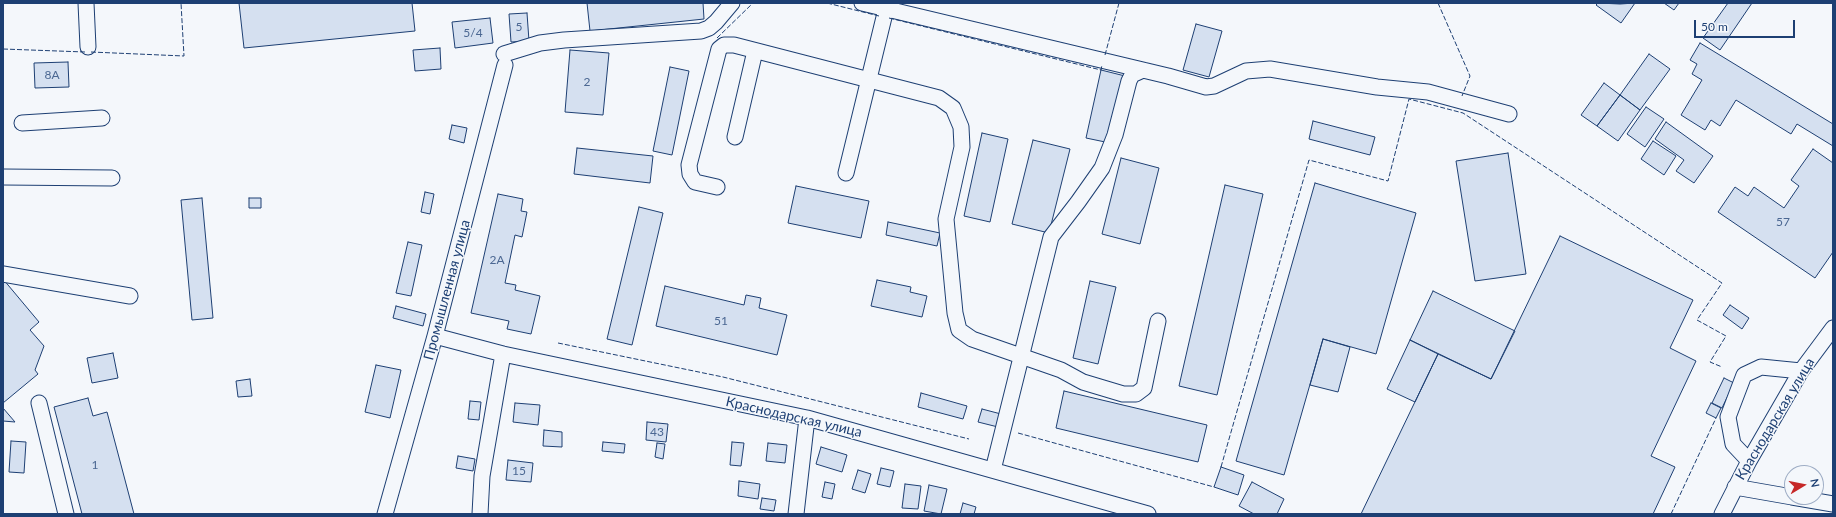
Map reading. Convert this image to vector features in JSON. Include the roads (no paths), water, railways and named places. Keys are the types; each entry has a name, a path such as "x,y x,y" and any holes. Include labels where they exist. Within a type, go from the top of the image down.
{"street":[{"path":"86,3 88,47"},
{"name":"Промышленная улица","path":"384,514 435,336 505,59 540,43 564,40 701,31 709,28 716,22 732,3"},
{"path":"862,3 1143,70 1206,87 1214,86 1246,71 1270,69 1377,86 1428,92 1509,114"},
{"path":"846,173 886,9"},
{"path":"717,187 695,182 690,174 690,165 719,49 724,44 939,98 953,108 961,127 962,147 946,219 955,313 959,330 972,339 1061,370 1083,382 1123,394 1136,394 1144,388 1158,321"},
{"path":"735,137 755,51"},
{"path":"993,470 1051,237 1102,168 1115,135 1129,81 1132,76 1143,70"},
{"path":"22,123 102,118"},
{"path":"3,177 112,178"},
{"path":"3,274 130,296"},
{"name":"Краснодарская улица","path":"1722,514 1749,461 1801,371 1833,328"},
{"name":"Краснодарская улица","path":"435,336 503,354 807,418 1148,514"},
{"path":"480,514 482,476 503,354"},
{"path":"1749,461 1733,444 1728,417 1744,375 1761,367 1801,371"},
{"path":"39,403 66,514"},
{"path":"796,514 807,418"},
{"path":"1735,487 1784,496"}]}
